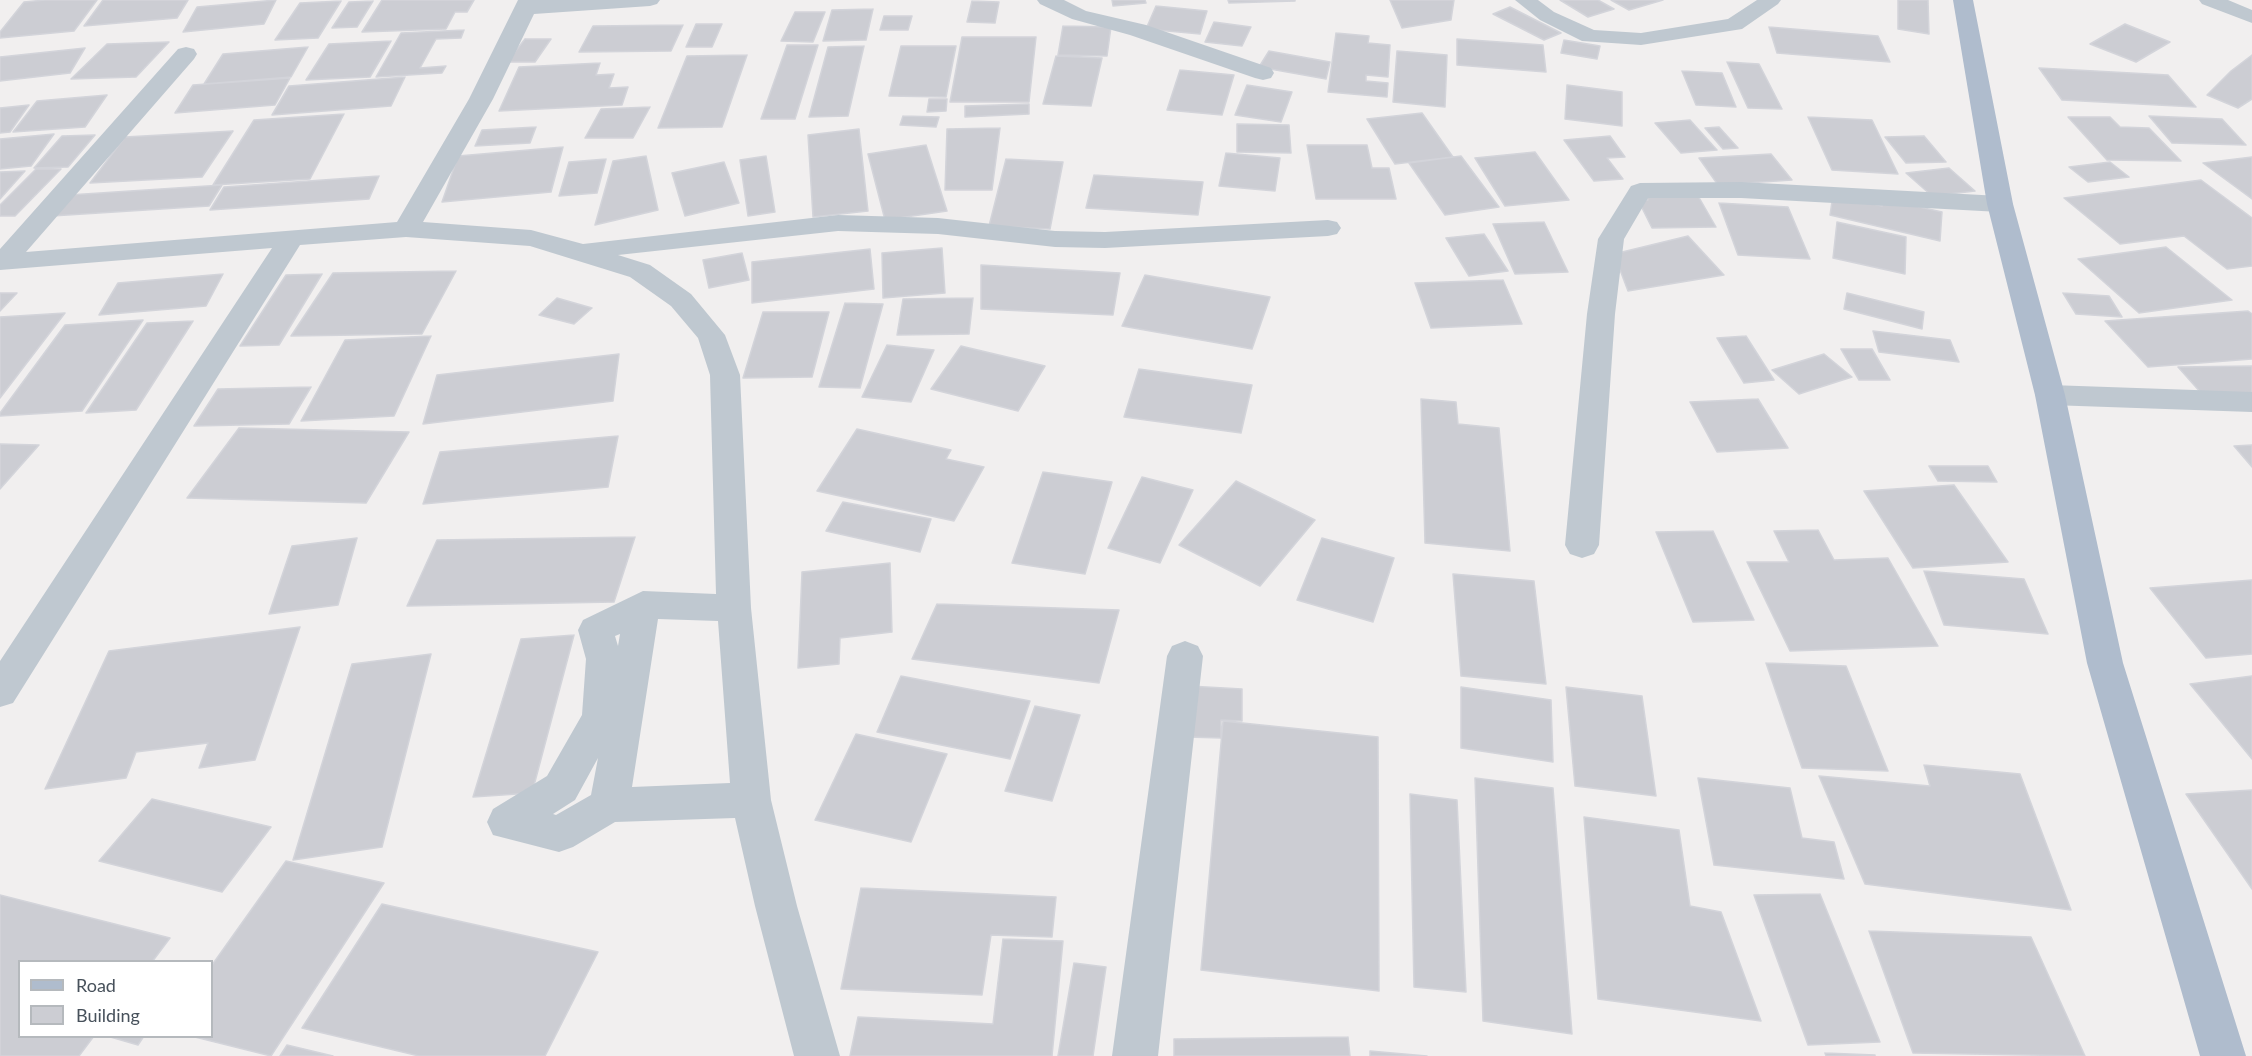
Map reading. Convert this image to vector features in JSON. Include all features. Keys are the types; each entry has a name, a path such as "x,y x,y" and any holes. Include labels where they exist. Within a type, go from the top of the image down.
{"main road":[{"path":"1963,0 2000,204 2050,395 2105,663 2223,1056"}],"street":[{"path":"406,229 481,99 527,4 650,0"},
{"path":"1047,0 1079,15 1138,30 1263,72"},
{"path":"1525,0 1546,16 1590,36 1641,39 1734,24 1771,0"},
{"path":"2209,0 2252,17"},
{"path":"2,261 186,54"},
{"path":"1582,544 1600,314 1611,239 1640,191 1741,190 2000,204"},
{"path":"581,252 838,223 938,226 1055,239 1105,240 1328,228"},
{"path":"2,261 406,229 531,238 640,271 681,300 711,335 725,375 734,608 751,800 776,906 817,1056"},
{"path":"0,692 292,238"},
{"path":"2050,395 2252,402"},
{"path":"734,608 643,605 596,630 604,659 601,717 561,788 507,822 559,834 609,805 751,800"},
{"path":"609,805 643,605"},
{"path":"1135,1056 1185,656"}],"building":[{"path":"97,0 74,31 0,38 0,32 24,2"},
{"path":"103,0 188,0 177,18 84,26"},
{"path":"276,0 264,24 183,32 197,7"},
{"path":"382,0 474,0 467,12 455,12 446,29 362,32"},
{"path":"1112,0 1145,0 1146,3 1113,6"},
{"path":"1228,0 1295,0 1295,1 1229,3"},
{"path":"1390,0 1454,0 1451,20 1402,28"},
{"path":"1560,0 1598,0 1614,9 1588,17"},
{"path":"1611,0 1663,0 1629,10"},
{"path":"1898,0 1928,0 1929,34 1898,29"},
{"path":"341,1 318,38 275,40 300,3"},
{"path":"373,1 357,27 332,28 349,2"},
{"path":"972,1 999,2 995,23 967,22"},
{"path":"1156,6 1207,11 1200,34 1146,29"},
{"path":"1510,7 1561,33 1544,40 1493,14"},
{"path":"873,9 866,40 823,41 832,10"},
{"path":"795,12 825,12 813,42 781,41"},
{"path":"884,16 912,16 908,30 880,30"},
{"path":"1214,22 1251,27 1242,46 1205,42"},
{"path":"696,24 722,24 712,47 686,47"},
{"path":"2125,24 2170,42 2136,62 2090,44"},
{"path":"683,25 671,51 579,52 593,26"},
{"path":"1063,26 1111,27 1107,56 1058,55"},
{"path":"1769,27 1878,36 1890,62 1777,53"},
{"path":"464,30 461,38 436,39 420,68 446,66 442,73 376,77 401,33"},
{"path":"1336,33 1369,36 1368,43 1390,45 1388,77 1366,75 1366,81 1388,83 1387,97 1328,92"},
{"path":"962,37 1036,37 1029,102 950,102"},
{"path":"525,39 551,39 535,62 507,62"},
{"path":"1457,39 1543,45 1546,72 1457,65"},
{"path":"1564,40 1600,46 1597,59 1561,53"},
{"path":"391,41 370,77 306,80 329,44"},
{"path":"169,42 136,77 71,79 107,44"},
{"path":"787,45 818,45 795,119 761,119"},
{"path":"864,46 848,116 809,117 828,47"},
{"path":"901,46 956,46 946,97 889,96"},
{"path":"308,47 291,77 204,84 223,54"},
{"path":"85,48 70,73 0,81 0,57"},
{"path":"1269,51 1330,62 1326,79 1259,67"},
{"path":"1397,51 1447,55 1445,107 1393,102"},
{"path":"747,55 722,127 658,128 687,56"},
{"path":"2252,55 2252,99 2238,108 2207,95 2231,71"},
{"path":"1056,56 1102,58 1091,106 1043,104"},
{"path":"1727,62 1759,64 1782,109 1748,108"},
{"path":"600,63 596,75 614,74 609,88 628,87 622,105 499,111 519,67"},
{"path":"2039,68 2168,75 2196,107 2062,100"},
{"path":"1180,70 1234,75 1222,115 1167,110"},
{"path":"1682,71 1722,73 1736,107 1696,105"},
{"path":"405,77 391,106 272,115 289,86"},
{"path":"290,78 275,105 175,113 193,85"},
{"path":"1247,85 1292,92 1281,122 1235,115"},
{"path":"1567,85 1622,92 1622,126 1565,119"},
{"path":"107,95 85,127 13,132 37,101"},
{"path":"929,99 947,99 946,111 927,112"},
{"path":"1029,104 1029,114 965,117 965,106"},
{"path":"29,105 10,132 0,133 0,108"},
{"path":"650,107 633,138 585,138 601,109"},
{"path":"1422,113 1453,157 1395,164 1367,119"},
{"path":"344,114 310,179 213,185 254,120"},
{"path":"903,116 939,117 936,127 900,125"},
{"path":"2149,116 2222,119 2246,145 2172,143"},
{"path":"1808,117 1872,120 1898,174 1832,170"},
{"path":"2068,117 2110,117 2120,127 2149,128 2181,161 2107,160"},
{"path":"1690,120 1717,150 1681,153 1655,123"},
{"path":"1237,124 1289,125 1291,153 1237,152"},
{"path":"536,127 530,143 475,146 482,130"},
{"path":"1719,127 1738,148 1723,149 1705,128"},
{"path":"1000,128 992,190 945,190 947,129"},
{"path":"859,129 868,211 813,217 808,135"},
{"path":"233,131 202,177 90,183 125,137"},
{"path":"54,134 31,166 0,169 0,139"},
{"path":"95,135 68,167 34,168 62,136"},
{"path":"1610,136 1625,157 1607,158 1623,179 1594,181 1564,140"},
{"path":"1924,136 1946,162 1906,163 1885,137"},
{"path":"926,145 947,211 885,220 868,154"},
{"path":"1307,145 1367,145 1372,168 1389,168 1396,199 1316,199"},
{"path":"563,147 551,192 442,202 458,156"},
{"path":"1535,152 1569,200 1505,206 1475,158"},
{"path":"1226,153 1280,158 1275,191 1219,186"},
{"path":"1771,154 1792,180 1718,185 1699,158"},
{"path":"646,156 658,210 595,225 613,161"},
{"path":"766,156 775,212 748,216 740,160"},
{"path":"1461,156 1499,207 1445,215 1409,163"},
{"path":"2252,157 2252,199 2203,163"},
{"path":"606,159 597,193 559,196 569,162"},
{"path":"1006,159 1063,162 1050,229 989,226"},
{"path":"724,162 739,203 685,216 672,173"},
{"path":"2110,162 2129,177 2088,182 2069,167"},
{"path":"1949,168 1975,191 1932,196 1906,173"},
{"path":"36,169 61,169 15,216 0,216 0,205"},
{"path":"25,171 0,199 0,172"},
{"path":"1094,175 1203,182 1198,215 1086,208"},
{"path":"379,176 369,199 210,210 224,187"},
{"path":"2201,180 2252,218 2252,266 2227,269 2184,236 2120,244 2064,198"},
{"path":"222,185 209,206 52,216 69,195"},
{"path":"1645,194 1697,194 1716,227 1652,228 1638,200 1648,200"},
{"path":"1833,195 1882,206 1884,199 1942,212 1940,241 1830,215"},
{"path":"1719,203 1788,207 1810,259 1738,255"},
{"path":"1544,222 1568,272 1515,274 1493,224"},
{"path":"1837,222 1906,237 1905,274 1833,258"},
{"path":"1484,234 1508,271 1469,276 1446,238"},
{"path":"1688,236 1724,275 1628,291 1614,254"},
{"path":"2166,247 2232,300 2139,313 2078,259"},
{"path":"942,248 945,293 883,298 882,253"},
{"path":"870,249 874,289 752,303 752,262"},
{"path":"742,253 749,280 709,288 703,260"},
{"path":"981,265 1120,273 1113,315 981,309"},
{"path":"456,271 422,334 291,336 333,273"},
{"path":"223,274 206,306 99,315 118,283"},
{"path":"322,274 279,345 240,346 286,275"},
{"path":"1145,275 1270,297 1252,349 1122,326"},
{"path":"1503,280 1522,324 1431,328 1415,283"},
{"path":"0,293 17,293 0,311"},
{"path":"1847,293 1924,312 1922,329 1844,309"},
{"path":"2063,293 2109,296 2122,317 2076,314"},
{"path":"557,298 592,308 574,324 539,315"},
{"path":"973,298 969,334 897,335 903,299"},
{"path":"845,303 883,304 860,388 819,387"},
{"path":"2248,311 2252,314 2252,359 2148,367 2105,321"},
{"path":"763,312 829,312 812,377 743,378"},
{"path":"65,313 0,398 0,317"},
{"path":"143,320 82,411 0,416 65,325"},
{"path":"193,321 136,410 86,413 147,323"},
{"path":"1873,331 1950,340 1959,362 1879,352"},
{"path":"431,336 394,416 301,421 345,340"},
{"path":"1746,336 1774,380 1744,383 1717,338"},
{"path":"887,345 934,350 911,402 862,397"},
{"path":"961,346 1045,366 1018,411 931,389"},
{"path":"1841,349 1872,349 1890,380 1859,380"},
{"path":"619,354 613,401 423,424 437,375"},
{"path":"1824,354 1852,377 1799,394 1772,370"},
{"path":"2252,366 2252,393 2202,394 2178,367"},
{"path":"1139,369 1252,385 1241,433 1124,417"},
{"path":"311,387 289,424 194,426 218,389"},
{"path":"1421,399 1456,402 1458,424 1499,428 1510,551 1425,543"},
{"path":"1758,399 1788,448 1717,452 1690,402"},
{"path":"239,428 409,432 366,503 187,498"},
{"path":"857,429 951,450 946,459 984,467 954,521 817,491"},
{"path":"618,436 608,487 423,504 440,452"},
{"path":"0,444 39,445 0,489"},
{"path":"2252,445 2252,467 2234,446"},
{"path":"1929,466 1988,466 1997,482 1938,481"},
{"path":"1043,472 1112,482 1085,574 1012,563"},
{"path":"1142,477 1193,490 1160,563 1108,548"},
{"path":"1236,481 1315,520 1260,586 1179,545"},
{"path":"1954,485 2008,562 1913,568 1864,491"},
{"path":"843,502 931,519 920,552 826,531"},
{"path":"1818,530 1834,560 1888,558 1938,646 1790,651 1747,562 1789,562 1774,531"},
{"path":"1713,531 1754,620 1693,622 1656,532"},
{"path":"635,537 614,602 407,606 437,540"},
{"path":"357,538 338,605 269,614 292,546"},
{"path":"1322,538 1394,558 1373,622 1297,600"},
{"path":"890,563 892,632 840,638 839,664 798,668 802,572"},
{"path":"1924,571 2024,579 2048,634 1944,625"},
{"path":"1453,574 1534,581 1546,684 1461,676"},
{"path":"2252,580 2252,654 2206,658 2150,588"},
{"path":"937,604 1119,610 1099,683 912,659"},
{"path":"300,627 255,760 199,768 208,743 136,752 126,778 45,789 109,651"},
{"path":"574,635 532,793 473,797 521,639"},
{"path":"431,654 382,847 293,860 352,664"},
{"path":"1766,663 1846,666 1888,771 1802,768"},
{"path":"901,676 1030,701 1010,759 877,732"},
{"path":"2252,676 2252,759 2190,684"},
{"path":"1189,686 1242,689 1242,721 1221,720 1221,738 1187,737"},
{"path":"1461,687 1551,700 1553,762 1461,748"},
{"path":"1566,687 1642,696 1656,796 1575,786"},
{"path":"1035,706 1080,715 1052,801 1005,791"},
{"path":"1223,721 1378,737 1379,991 1201,970"},
{"path":"856,734 947,754 911,842 815,820"},
{"path":"1924,765 2020,774 2071,910 1865,884 1819,776 1930,786"},
{"path":"1475,778 1553,788 1572,1034 1483,1021"},
{"path":"1698,778 1790,788 1802,838 1834,842 1844,879 1714,865"},
{"path":"2252,790 2252,889 2186,794"},
{"path":"1410,794 1457,800 1466,992 1414,987"},
{"path":"152,799 271,827 222,892 99,861"},
{"path":"1584,817 1679,830 1690,906 1721,912 1761,1021 1598,999"},
{"path":"286,861 384,883 271,1056 199,1038 213,1038 213,964"},
{"path":"861,888 1056,897 1052,937 991,935 982,995 841,989"},
{"path":"1820,894 1880,1042 1808,1045 1754,895"},
{"path":"0,895 170,938 154,960 18,960 18,1038 92,1038 79,1056 0,1056"},
{"path":"382,904 598,952 545,1056 419,1056 302,1028"},
{"path":"1869,931 2031,937 2085,1056 1913,1053"},
{"path":"1003,939 1063,941 1052,1056 850,1056 858,1017 993,1024"},
{"path":"1074,963 1106,967 1093,1056 1058,1056"},
{"path":"1348,1037 1350,1056 1174,1056 1174,1039"},
{"path":"114,1038 143,1038 138,1045"},
{"path":"287,1045 333,1056 280,1056"},
{"path":"1370,1051 1427,1056 1370,1056"},
{"path":"1825,1053 1875,1055 1875,1056 1826,1056"}]}
